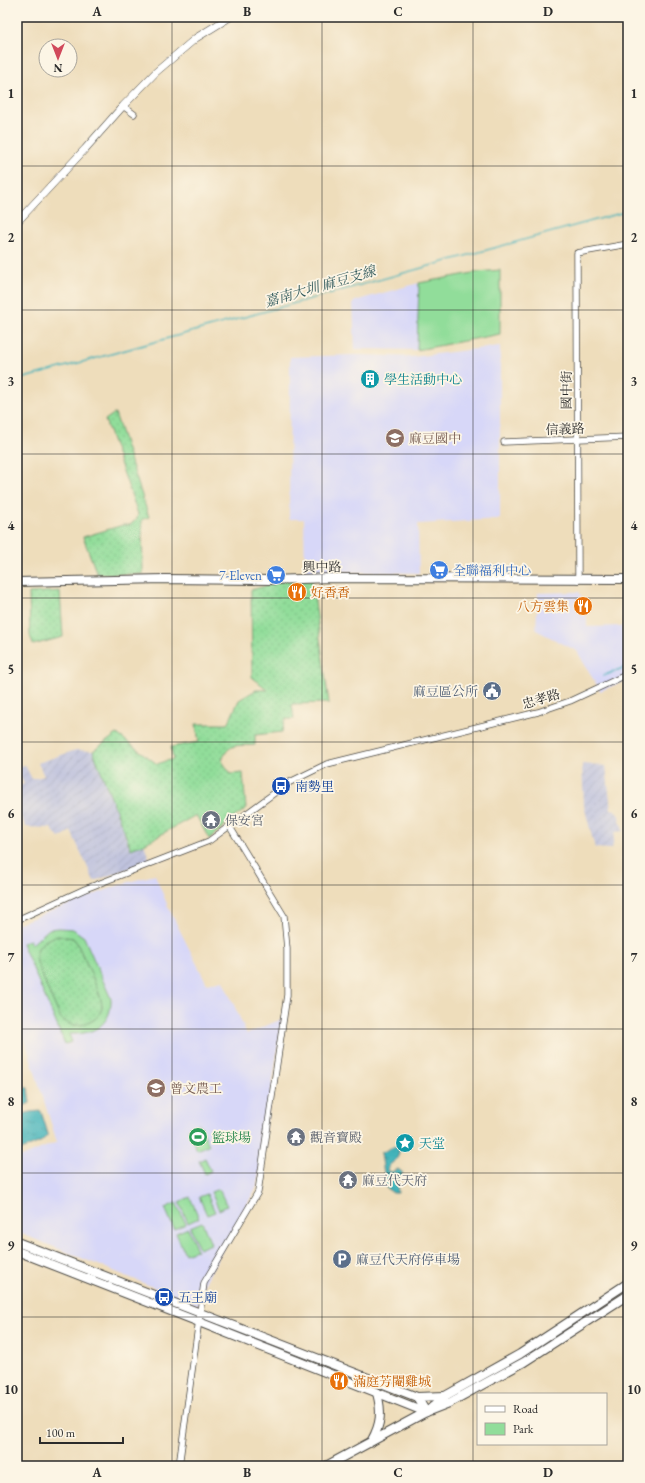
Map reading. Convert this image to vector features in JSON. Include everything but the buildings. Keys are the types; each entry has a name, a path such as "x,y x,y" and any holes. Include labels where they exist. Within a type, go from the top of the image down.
{"main road":[{"name":"興中路","path":"17,582 189,579 270,580 331,578 628,579"},
{"path":"17,1242 200,1317 377,1393 426,1412"},
{"path":"17,1251 417,1397 445,1396"},
{"path":"426,1412 445,1396 520,1354 628,1283"},
{"path":"326,1466 426,1412 449,1404 524,1362 628,1295"},
{"path":"372,1441 378,1429 380,1415 380,1402 377,1393"},
{"path":"417,1397 426,1412"}],"street":[{"path":"17,222 85,149 122,106 156,72 196,38 230,17"},
{"path":"122,106 134,114"},
{"name":"國中街","path":"578,580 577,253 628,244"},
{"name":"信義路","path":"504,442 628,437"},
{"name":"忠孝路","path":"17,920 85,889 209,841 288,783 327,764 538,712 570,701 628,674"},
{"path":"179,1466 204,1283 258,1192 287,995 287,949 284,916 230,827"}],"shaded area":[{"path":"419,283 417,350 355,349 353,302"},
{"name":"麻豆國中","path":"500,346 500,519 418,524 419,573 305,571 304,519 289,519 290,357 355,355 413,357"},
{"path":"579,592 583,599 586,599 587,627 622,626 624,646 628,638 628,680 600,691 577,651 536,630 538,593"},
{"path":"76,750 93,751 130,848 144,844 150,861 94,881 71,831 59,838 51,828 26,827 17,809 17,787 24,784 17,767 25,765 32,779 44,776 38,763"},
{"path":"582,764 606,766 611,809 615,810 619,816 623,831 615,832 612,849 595,848 584,806"},
{"name":"曾文農工","path":"155,875 169,909 207,984 223,981 247,1034 282,1019 257,1186 204,1284 198,1305 17,1232 17,1159 57,1142 17,1015 17,924 125,883"}],"green space":[{"path":"500,270 500,334 417,350 419,283 478,272"},
{"path":"115,413 149,517 142,520 143,574 97,574 83,537 123,525 130,525 137,519 138,514 105,420"},
{"path":"311,573 329,703 292,704 294,719 285,719 282,732 255,735 255,745 234,746 227,751 222,761 231,774 243,773 246,809 209,839 196,815 144,844 131,849 93,751 117,734 157,764 173,759 171,747 199,742 196,724 228,724 239,700 256,690 268,690 252,677 251,590"},
{"path":"60,591 63,637 33,645 30,635 29,593"},
{"path":"49,929 73,929 84,937 111,999 108,1016 99,1027 86,1033 69,1034 72,1042 65,1044 22,943 30,940 31,945","holes":["59,936 73,938 77,943 92,976 102,1003 102,1008 98,1016 85,1024 77,1025 68,1024 60,1017 36,957 38,948 43,942"]},
{"path":"59,936 73,938 77,943 100,995 102,1003 101,1011 95,1019 85,1024 71,1025 60,1017 37,961 36,957 40,945 51,938"},
{"name":"籃球場","path":"199,1124 209,1145 197,1150 188,1129"},
{"path":"205,1158 211,1171 205,1174 199,1161"},
{"path":"219,1189 227,1206 219,1210 211,1192"},
{"path":"207,1194 215,1212 207,1215 199,1197"},
{"path":"190,1197 199,1218 188,1223 179,1202"},
{"path":"176,1203 186,1224 174,1229 165,1208"},
{"path":"202,1222 211,1244 199,1249 190,1227"},
{"path":"188,1228 197,1250 185,1254 176,1233"}],"water":[{"path":"22,1087 28,1088 30,1103 17,1109 17,1089"},
{"path":"41,1111 48,1134 42,1141 17,1152 17,1116 30,1112"},
{"path":"393,1147 399,1147 398,1156 387,1171 392,1172 398,1169 403,1173 397,1180 398,1193 393,1193 386,1188 381,1153"}],"waterway":[{"name":"嘉南大圳 麻豆支線","path":"17,380 628,211"},
{"path":"603,676 628,666"}],"place":[{"name":"學生活動中心","path":"370,379"},
{"name":"麻豆國中","path":"395,438"},
{"name":"全聯福利中心","path":"439,570"},
{"name":"7-Eleven","path":"276,575"},
{"name":"好香香","path":"297,592"},
{"name":"八方雲集","path":"583,606"},
{"name":"麻豆區公所","path":"492,691"},
{"name":"南勢里","path":"281,786"},
{"name":"保安宮","path":"211,820"},
{"name":"曾文農工","path":"156,1088"},
{"name":"籃球場","path":"198,1137"},
{"name":"觀音寶殿","path":"296,1137"},
{"name":"天堂","path":"405,1143"},
{"name":"麻豆代天府","path":"348,1180"},
{"name":"麻豆代天府停車場","path":"342,1259"},
{"name":"五王廟","path":"164,1297"},
{"name":"滿庭芳閹雞城","path":"339,1381"}]}
